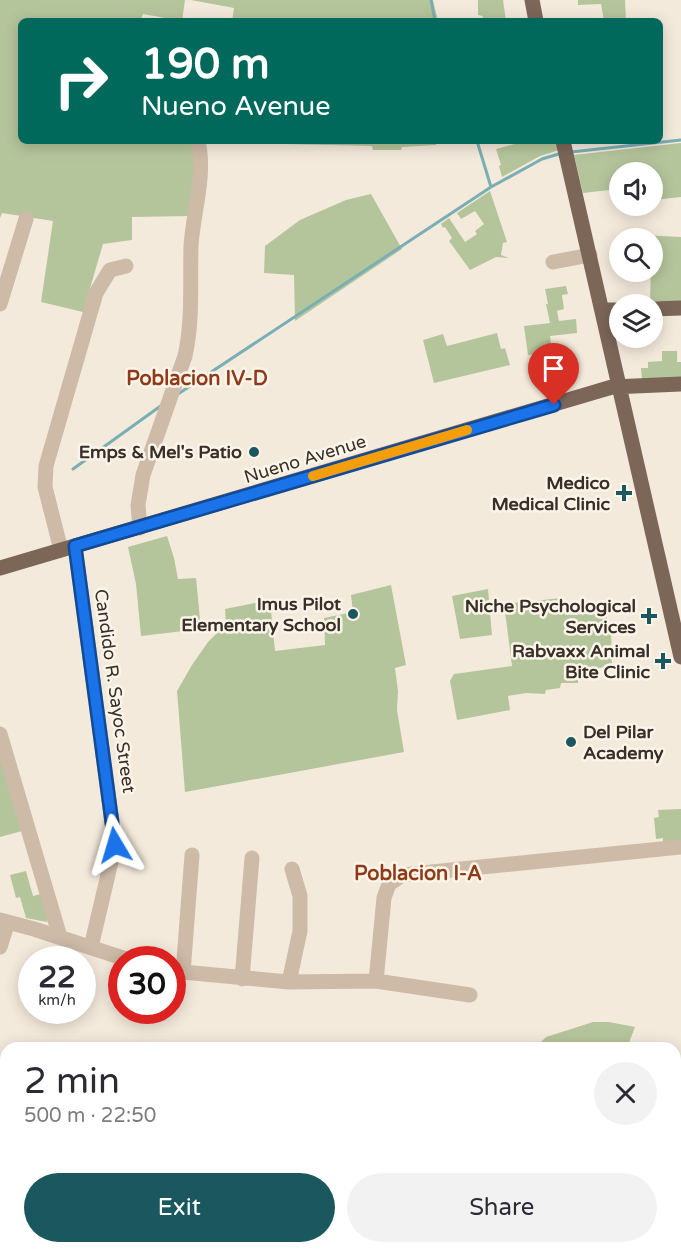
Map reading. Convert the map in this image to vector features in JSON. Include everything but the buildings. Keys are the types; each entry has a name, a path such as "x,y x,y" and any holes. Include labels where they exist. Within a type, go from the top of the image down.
{"main road":[{"path":"532,0 536,18"},
{"path":"565,149 677,620 681,657"},
{"path":"663,309 681,308"},
{"path":"603,310 609,310"},
{"name":"Nueno Avenue","path":"0,568 579,397 621,387 681,384"}],"street":[{"path":"140,528 138,505 143,475 185,357 189,338 191,247 200,174 198,144"},
{"path":"0,304 26,219"},
{"path":"554,262 590,255"},
{"name":"Candido R. Sayoc Street","path":"91,946 115,845 68,548 45,487 46,466 96,293 110,270 126,266"},
{"path":"0,734 60,938"},
{"path":"376,981 384,898 389,884 402,874 681,847"},
{"path":"181,946 192,855"},
{"path":"242,979 252,858"},
{"path":"289,982 300,931 300,896 291,869"},
{"path":"0,947 4,921 88,946"},
{"path":"186,973 289,982 376,981 470,995"}],"green space":[{"path":"0,0 185,0 182,18 143,14 141,18 18,18 18,144 202,144 190,216 132,217 132,240 103,244 83,312 41,302 53,221 2,213 0,218"},
{"path":"191,0 433,0 437,18 232,18 234,8"},
{"path":"478,0 503,0 506,18 483,18 483,16 478,15"},
{"path":"578,0 625,0 626,18 603,18 601,4 578,5"},
{"path":"681,143 681,197 663,199 663,162 609,162 609,190 583,193 574,155"},
{"path":"287,144 436,144 402,147 401,150 373,150 372,146"},
{"path":"515,144 558,144 559,150 540,156 502,177 496,149"},
{"path":"490,191 507,242 503,243 501,255 509,258 496,257 470,270 449,241 452,238 441,224 449,218 465,242 477,234 475,231 484,224 475,211 461,219 457,213"},
{"path":"371,194 402,249 295,321 294,275 264,273 265,246 300,220 346,200"},
{"path":"663,236 681,237 681,301 663,301 663,294 650,294 651,282 663,282"},
{"path":"566,286 568,294 562,295 564,309 557,311 559,321 576,319 577,333 550,336 552,352 528,355 524,326 550,323 545,289"},
{"path":"497,333 501,349 505,348 510,365 434,383 423,340 443,334 447,346"},
{"path":"662,351 677,351 677,362 681,362 681,377 642,379 641,368 648,368 648,362 662,361"},
{"path":"167,536 178,579 196,578 201,629 141,636 136,584 128,547"},
{"path":"391,585 406,665 395,668 398,691 397,710 404,752 185,792 177,691 208,642 226,624 225,609 270,600 275,651 325,645 324,618 353,612 351,595"},
{"path":"488,589 492,635 460,639 452,596"},
{"path":"562,598 565,615 607,613 607,629 611,629 612,666 578,671 578,683 561,683 560,688 546,690 545,694 526,693 508,696 510,710 457,720 450,681 454,674 512,666 504,604"},
{"path":"0,754 22,831 0,837"},
{"path":"681,809 681,843 663,845 663,838 656,839 654,818 659,817 658,810"},
{"path":"26,871 33,896 41,894 48,917 47,922 26,918 20,897 16,898 10,875"},
{"path":"593,1022 609,1022 635,1027 629,1042 542,1042 546,1037"}],"waterway":[{"path":"431,0 434,18"},
{"path":"663,142 681,140"},
{"path":"478,144 491,187"},
{"path":"571,152 644,144"},
{"path":"178,394 491,187 542,159 562,153"},
{"path":"73,469 162,405"}],"slow traffic":[{"path":"313,476 467,430"}],"place":[{"name":"Emps & Mel's Patio","path":"254,452"},
{"name":"Medico Medical Clinic","path":"624,493"},
{"name":"Imus Pilot Elementary School","path":"353,614"},
{"name":"Niche Psychological Services","path":"649,616"},
{"name":"Rabvaxx Animal Bite Clinic","path":"663,661"},
{"name":"Del Pilar Academy","path":"571,742"}],"district":[{"name":"Poblacion IV-D","path":"197,378"},
{"name":"Poblacion I-A","path":"418,873"}],"route":[{"path":"115,845 75,546 554,405"}]}
